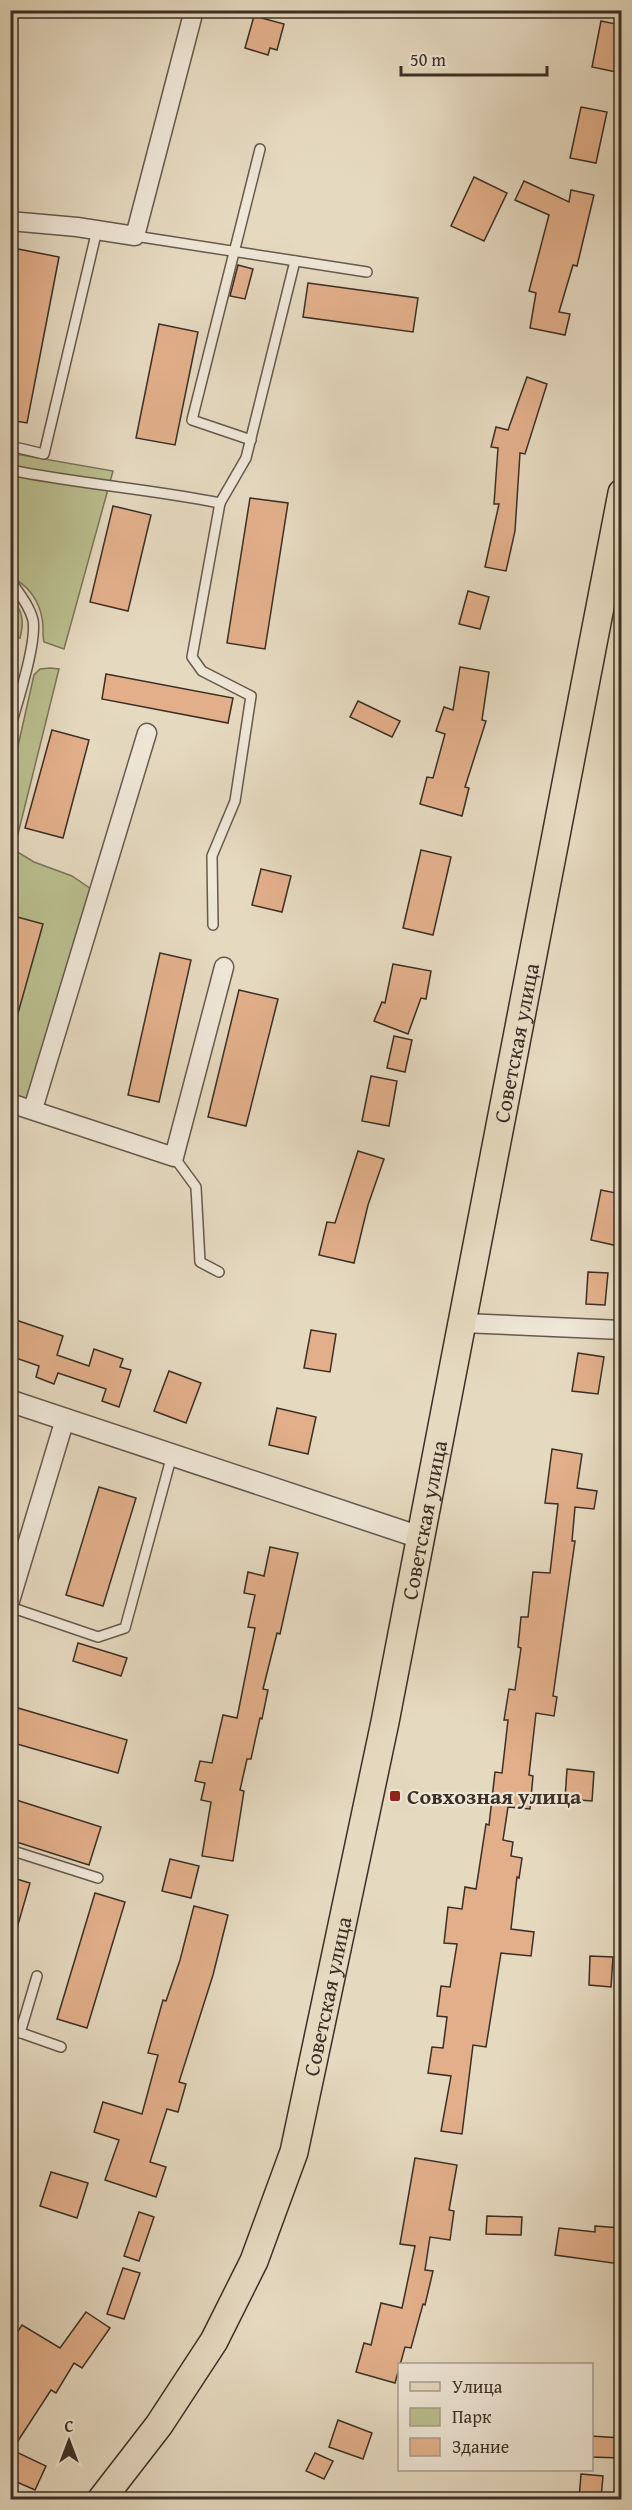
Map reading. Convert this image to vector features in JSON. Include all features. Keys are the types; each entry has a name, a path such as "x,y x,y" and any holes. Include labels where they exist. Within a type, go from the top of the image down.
{"main road":[{"name":"Советская улица","path":"101,2499 141,2451 214,2341 244,2281 281,2191 294,2152 385,1722 621,493"}],"street":[{"path":"10,221 135,236 194,10"},
{"path":"33,1109 147,733"},
{"path":"10,1103 174,1157 224,967"},
{"path":"463,1323 621,1330"},
{"path":"10,1401 419,1537"},
{"path":"10,1601 65,1419"}],"lane":[{"path":"251,440 192,420 260,149"},
{"path":"10,446 44,454 97,230"},
{"path":"135,236 367,272"},
{"path":"213,925 212,856 235,801 251,696 201,671 192,657 220,503 246,458 295,261"},
{"path":"10,470 70,482 163,492 220,503"},
{"path":"10,586 15,587 23,598 33,621 32,639 10,729"},
{"path":"174,1157 196,1187 200,1262 219,1272"},
{"path":"10,1607 98,1637 124,1628 172,1455"},
{"path":"10,1850 98,1878"},
{"path":"37,1976 15,2031 61,2046"}],"green space":[{"path":"10,453 113,471 64,649 44,642 42,618 35,599 27,588 11,578"},
{"path":"10,595 21,615 20,638 11,636 16,608 11,606"},
{"path":"40,669 59,669 14,850 34,862 72,876 91,889 28,1102 11,1098 10,767 14,764 11,763 11,758 15,759 34,675"}],"building":[{"path":"254,16 284,24 277,50 270,48 268,55 245,48"},
{"path":"601,21 621,25 621,73 592,67"},
{"path":"581,107 607,112 596,163 570,158"},
{"path":"474,177 507,193 484,241 451,226"},
{"path":"524,181 569,202 571,190 594,195 577,266 573,265 559,312 570,314 565,335 530,328 536,293 529,291 549,215 515,200"},
{"path":"18,249 59,257 27,423 10,420 10,288"},
{"path":"238,265 253,269 245,299 230,296"},
{"path":"308,283 418,298 413,332 303,317"},
{"path":"159,324 198,332 175,445 136,438"},
{"path":"527,377 547,384 525,454 520,453 515,531 506,571 485,567 499,504 494,504 498,448 491,447 496,427 508,430"},
{"path":"250,498 288,503 265,649 227,643"},
{"path":"113,506 151,515 128,611 90,602"},
{"path":"468,591 489,597 480,629 459,624"},
{"path":"460,667 489,672 482,720 486,721 465,787 469,788 462,816 420,804 427,777 433,778 445,734 436,731 444,707 453,710"},
{"path":"106,674 233,698 228,723 102,699"},
{"path":"358,701 400,721 392,737 350,717"},
{"path":"52,730 89,740 63,838 25,828"},
{"path":"421,850 451,857 433,935 403,928"},
{"path":"261,869 291,876 282,912 252,905"},
{"path":"10,915 43,924 15,1024 10,1023"},
{"path":"160,953 191,960 159,1102 128,1095"},
{"path":"393,964 431,971 426,999 421,998 408,1034 374,1021 382,1002 385,1003"},
{"path":"239,990 278,999 246,1126 208,1117"},
{"path":"394,1036 412,1040 405,1072 387,1068"},
{"path":"371,1076 397,1081 389,1126 362,1121"},
{"path":"358,1151 384,1159 368,1205 354,1263 319,1255 327,1222 335,1223"},
{"path":"601,1190 621,1194 621,1231 618,1246 591,1240"},
{"path":"588,1272 608,1273 605,1305 586,1304"},
{"path":"10,1318 63,1336 57,1355 89,1366 94,1349 123,1359 120,1367 131,1370 119,1407 102,1401 106,1389 58,1373 54,1384 36,1377 39,1366 10,1356"},
{"path":"311,1330 336,1334 330,1372 304,1368"},
{"path":"578,1353 604,1357 598,1394 572,1391"},
{"path":"169,1371 201,1383 186,1423 154,1411"},
{"path":"277,1408 316,1417 308,1454 269,1445"},
{"path":"552,1449 582,1454 577,1488 597,1491 594,1509 575,1507 572,1541 575,1541 553,1696 557,1697 554,1716 536,1713 529,1775 533,1776 530,1809 508,1807 503,1840 513,1842 511,1856 522,1858 519,1878 517,1877 511,1929 534,1932 531,1956 501,1953 486,2047 473,2045 462,2134 441,2131 451,2076 428,2073 432,2047 443,2048 447,2017 437,2016 441,1986 450,1987 457,1944 444,1943 448,1907 462,1909 465,1887 476,1889 486,1824 489,1825 495,1772 502,1773 508,1720 504,1720 509,1689 515,1690 521,1648 518,1647 521,1617 528,1617 533,1572 550,1573 558,1504 545,1503"},
{"path":"99,1487 136,1498 103,1606 66,1595"},
{"path":"270,1547 298,1553 280,1634 277,1633 263,1689 268,1690 262,1719 260,1718 251,1759 247,1759 240,1790 244,1791 233,1861 202,1856 211,1802 201,1800 205,1783 195,1781 200,1761 212,1763 223,1715 237,1718 255,1628 248,1627 255,1595 244,1593 248,1572 264,1576"},
{"path":"78,1643 127,1658 121,1676 73,1661"},
{"path":"18,1708 127,1740 118,1773 10,1742"},
{"path":"567,1769 594,1772 592,1801 565,1799"},
{"path":"10,1798 101,1827 89,1865 10,1840"},
{"path":"170,1859 199,1866 191,1898 162,1891"},
{"path":"10,1877 30,1883 15,1935 10,1934"},
{"path":"95,1893 125,1902 87,2028 57,2019"},
{"path":"194,1906 228,1915 213,1975 179,2082 186,2084 178,2112 167,2109 150,2162 166,2167 156,2197 105,2180 119,2140 94,2132 103,2102 142,2114 158,2055 148,2053 163,2000 166,2001 180,1960"},
{"path":"590,1956 613,1957 611,1987 589,1985"},
{"path":"415,2158 457,2165 449,2210 454,2211 450,2240 430,2237 425,2270 433,2271 425,2305 423,2304 411,2348 405,2347 401,2363 398,2363 395,2383 356,2372 364,2343 371,2345 381,2303 402,2308 415,2246 400,2244"},
{"path":"51,2172 88,2183 77,2218 40,2206"},
{"path":"139,2212 154,2217 139,2261 124,2256"},
{"path":"487,2216 522,2217 521,2235 486,2234"},
{"path":"595,2226 621,2228 620,2264 555,2255 559,2228 595,2232"},
{"path":"123,2268 140,2273 124,2319 107,2314"},
{"path":"86,2312 110,2328 82,2368 74,2363 56,2393 51,2390 12,2450 46,2466 35,2490 10,2479 10,2343 22,2325 60,2348"},
{"path":"338,2420 372,2433 363,2459 329,2447"},
{"path":"593,2436 621,2438 621,2458 593,2457"},
{"path":"315,2453 333,2461 324,2479 306,2471"},
{"path":"581,2474 603,2476 601,2499 579,2499"}],"place":[{"name":"Совхозная улица","path":"395,1796"}]}
